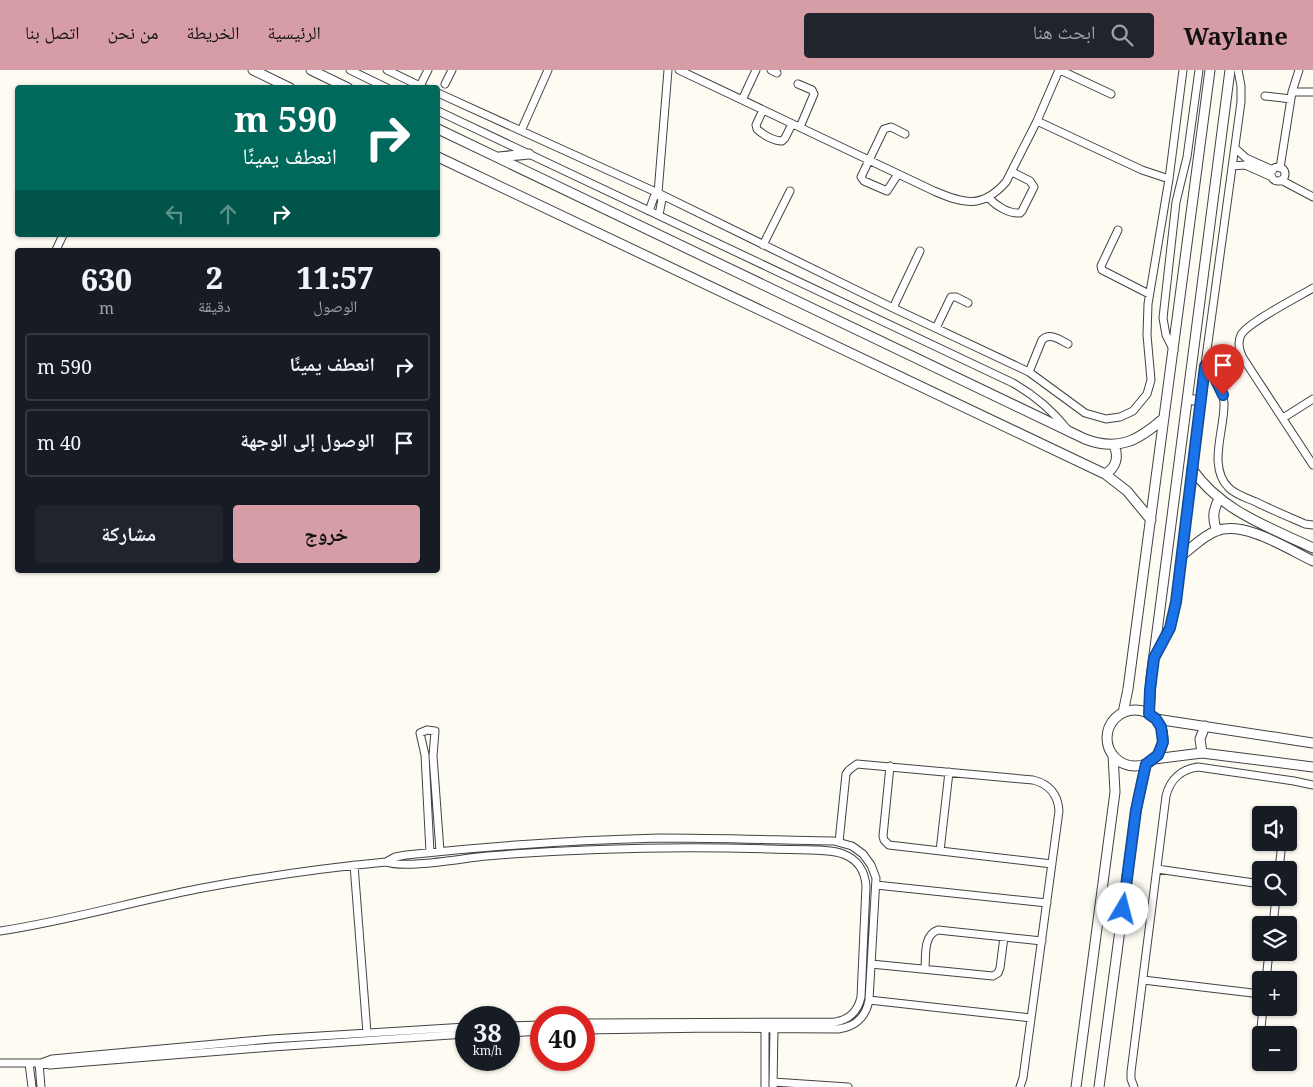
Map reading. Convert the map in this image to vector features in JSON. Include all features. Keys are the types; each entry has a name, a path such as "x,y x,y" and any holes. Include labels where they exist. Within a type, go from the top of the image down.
{"street":[{"path":"253,70 284,85"},
{"path":"310,70 342,85"},
{"path":"350,70 382,85"},
{"path":"387,70 418,85"},
{"path":"423,85 428,70"},
{"path":"445,84 452,70"},
{"path":"521,131 548,70"},
{"path":"658,215 662,199 658,193 668,70"},
{"path":"679,70 955,200 969,202 989,198 999,190 1012,172 1060,70 1111,94"},
{"path":"742,100 756,70"},
{"path":"440,95 658,193 1029,372 1091,416 1113,418 1133,411 1147,394 1151,380 1147,335 1149,294 1169,179 1183,70"},
{"path":"1174,351 1166,336 1163,324 1164,312 1176,202 1187,157 1199,70"},
{"path":"1123,713 1128,689 1174,351 1210,70"},
{"path":"1099,1087 1136,810 1150,761 1160,751 1163,742 1163,732 1152,716 1150,690 1230,70"},
{"path":"1154,658 1167,636 1176,602 1200,401 1242,94 1238,70"},
{"path":"1280,168 1292,95 1299,70"},
{"path":"270,78 274,85"},
{"path":"798,84 812,90 814,94 800,127"},
{"path":"1265,96 1313,92"},
{"path":"763,110 756,125 760,132 780,141 786,138 792,124"},
{"path":"440,112 1013,382 1049,409 1068,431"},
{"path":"1037,121 1142,170 1169,179"},
{"path":"898,174 887,191 883,191 862,179 861,175 886,128 891,127 905,134"},
{"path":"440,130 1092,442 1114,445 1128,442 1141,437 1164,418"},
{"path":"1235,148 1246,158 1272,174 1276,180 1281,180 1313,197"},
{"path":"497,157 529,154"},
{"path":"440,158 1104,474 1127,491 1151,520"},
{"path":"1232,166 1245,165 1272,174"},
{"path":"1272,174 1276,168 1280,168"},
{"path":"1280,168 1284,172 1281,180"},
{"path":"989,198 993,203 1006,210 1017,214 1022,211 1034,187 1030,181 1012,172"},
{"path":"763,244 790,192"},
{"path":"649,211 654,197 658,193"},
{"path":"1118,230 1101,266 1102,270 1149,294"},
{"path":"893,308 920,251"},
{"path":"1313,288 1250,326 1240,337 1240,351 1313,465"},
{"path":"936,328 951,297 968,302"},
{"path":"1029,372 1042,340 1046,336 1051,336 1068,344"},
{"path":"1205,366 1218,382 1224,402 1218,463 1220,476 1224,482 1239,495 1305,524 1313,525"},
{"path":"1188,399 1200,401"},
{"path":"1283,418 1313,399"},
{"path":"1104,474 1111,470 1116,460 1114,445"},
{"path":"1192,469 1206,487 1239,513 1313,548"},
{"path":"1217,531 1214,517 1219,499"},
{"path":"1182,555 1205,537 1217,531 1235,528 1247,530 1313,561"},
{"path":"1313,743 1205,726 1152,716 1136,710 1123,713 1113,721 1108,734 1109,747 1113,755 1120,762 1128,765 1138,766 1150,761 1202,753 1313,767"},
{"path":"1202,753 1200,739 1205,726"},
{"path":"430,852 425,756 420,733 427,730 435,731 433,756 440,851"},
{"path":"1076,1087 1114,801 1115,773 1113,755"},
{"path":"839,842 845,779 853,766 863,764 890,766 1033,780 1050,788 1057,799 1059,811 1023,1078 1020,1087"},
{"path":"890,766 883,836 884,840 892,846 1052,864"},
{"path":"1134,1087 1131,1076 1166,796 1172,782 1184,772 1193,768 1204,767 1313,785"},
{"path":"940,851 949,772"},
{"path":"386,862 400,855 486,847 624,839 711,838 839,842 852,846 863,854 871,865 876,885 869,1000 861,1019 848,1027 838,1029 777,1026 595,1023"},
{"path":"624,839 625,848"},
{"path":"798,840 798,850"},
{"path":"486,847 487,856"},
{"path":"0,931 59,921 159,897 235,882 386,862 400,865 487,856 625,848 835,851 846,854 855,861 864,875 866,886 861,997 856,1011 848,1018 839,1022 765,1028 595,1030"},
{"path":"354,865 367,1033"},
{"path":"1157,869 1252,883"},
{"path":"876,885 1047,903"},
{"path":"925,969 927,941 935,931 1042,940"},
{"path":"871,964 993,976 1000,968 1004,937"},
{"path":"1143,980 1252,993"},
{"path":"869,1000 1031,1018"},
{"path":"777,1026 773,1085 848,1087"},
{"path":"520,1029 530,1027"},
{"path":"765,1028 765,1087"},
{"path":"272,1043 432,1032 455,1029"},
{"path":"520,1029 530,1030"},
{"path":"0,1063 40,1063 53,1065 367,1033 455,1033"},
{"path":"29,1063 32,1087"},
{"path":"40,1063 41,1087"}],"route":[{"path":"1123,909 1136,810 1146,764 1158,755 1164,736 1159,722 1149,714 1151,678 1154,658 1170,628 1176,602 1205,366 1218,382 1223,395"}]}
